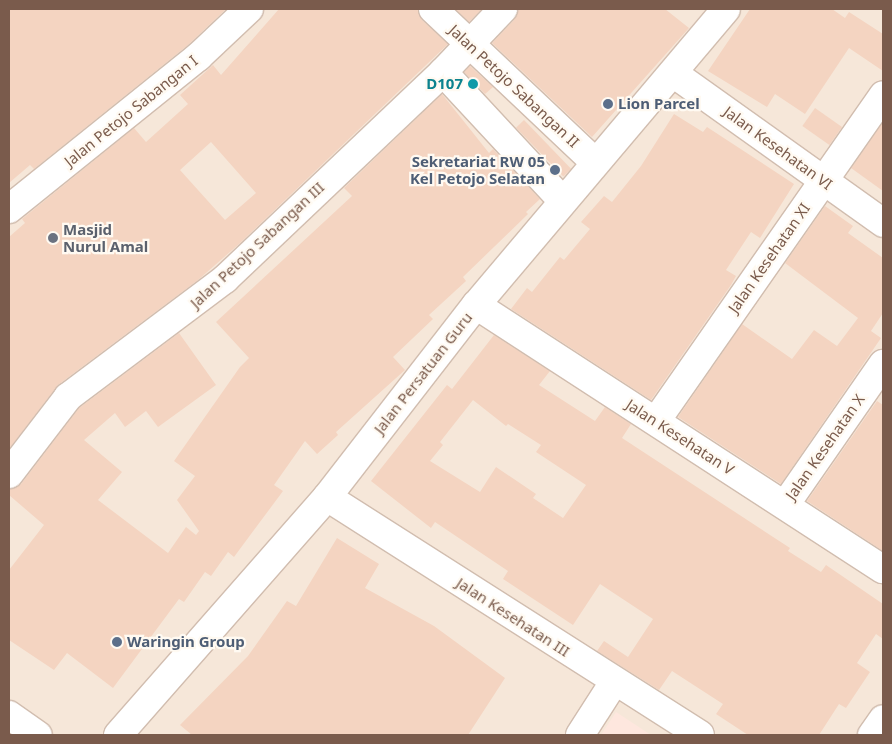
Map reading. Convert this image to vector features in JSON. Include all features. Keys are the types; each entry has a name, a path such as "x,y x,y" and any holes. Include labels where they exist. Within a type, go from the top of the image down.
{"street":[{"name":"Jalan Petojo Sabangan I","path":"9,210 198,57 249,9"},
{"name":"Jalan Petojo Sabangan II","path":"433,9 468,45 595,162"},
{"name":"Jalan Petojo Sabangan III","path":"9,474 68,397 225,279 443,72 503,9"},
{"name":"Jalan Persatuan Guru","path":"118,735 327,498 476,305 726,9"},
{"path":"443,72 563,201"},
{"name":"Jalan Kesehatan VI","path":"673,73 883,223"},
{"name":"Jalan Kesehatan XI","path":"656,421 883,95"},
{"name":"Jalan Kesehatan V","path":"476,305 883,569"},
{"name":"Jalan Kesehatan X","path":"785,505 883,364"},
{"name":"Jalan Kesehatan III","path":"327,498 700,735"},
{"path":"580,735 614,682"},
{"path":"9,715 38,735"},
{"path":"872,735 883,719"}],"shaded area":[{"path":"58,9 883,9 883,735 54,735 9,703 9,55"},
{"path":"616,712 651,735 601,735"}],"building":[{"path":"9,9 226,9 188,45 34,169 30,165 9,183"},
{"path":"279,9 418,9 422,20 448,44 239,244 198,280 58,385 9,449 9,237 25,223 22,219 134,128 146,142 188,104 180,95 213,65 221,75","holes":["211,142 256,193 225,220 180,170"]},
{"path":"455,9 482,9 469,22"},
{"path":"519,9 665,9 689,28 592,137 492,43 514,20"},
{"path":"750,9 832,9 845,18 849,12 883,34 883,71 849,48 805,114 775,94 767,107 708,71"},
{"path":"470,66 493,87 485,94 464,72"},
{"path":"442,94 489,153 493,149 540,199 526,212 528,214 463,277 466,281 429,315 433,319 393,357 405,370 336,432 338,435 317,454 305,441 274,485 283,491 234,557 228,552 211,576 205,572 184,602 179,599 113,688 67,653 54,670 9,640 9,570 44,525 9,495 9,489 21,484 79,408 179,333 216,385 158,427 146,411 125,427 115,413 84,440 122,472 98,500 168,553 186,527 196,535 199,531 177,500 195,476 174,461 240,367 249,358 216,322 352,196 344,188"},
{"path":"815,108 842,127 829,145 802,126"},
{"path":"674,114 703,132 707,127 794,184 760,238 751,232 726,270 736,276 731,285 651,400 511,309 527,288 532,292 560,257 564,260 590,229 581,222 604,196 612,202 641,166"},
{"path":"524,120 571,169 563,177 516,128"},
{"path":"883,122 883,191 851,168"},
{"path":"825,206 853,226 848,233 883,258 883,313 871,331 881,338 781,484 678,417 742,324 792,359 814,330 837,346 858,318 785,263"},
{"path":"494,335 550,371 539,385 595,421 605,407 631,424 622,438 790,548 788,551 821,572 826,565 883,604 883,639 876,634 857,663 870,672 846,708 839,704 819,735 748,735 716,714 723,704 672,671 659,690 597,651 604,641 628,657 653,619 600,584 573,625 503,579 508,571 435,522 431,528 371,481 447,385 452,389","holes":["473,400 506,426 508,424 541,445 536,452 586,485 563,518 533,498 536,494 496,467 480,492 430,461 443,445 440,442"]},
{"path":"877,401 883,405 883,551 807,501"},
{"path":"337,538 379,564 365,588 434,626 505,678 468,735 192,735 180,725 248,656 287,601 296,606"}],"place":[{"name":"D107","path":"473,84"},
{"name":"Lion Parcel","path":"608,104"},
{"name":"Sekretariat RW 05 Kel Petojo Selatan","path":"555,170"},
{"name":"Masjid Nurul Amal","path":"53,238"},
{"name":"Waringin Group","path":"117,642"}]}
